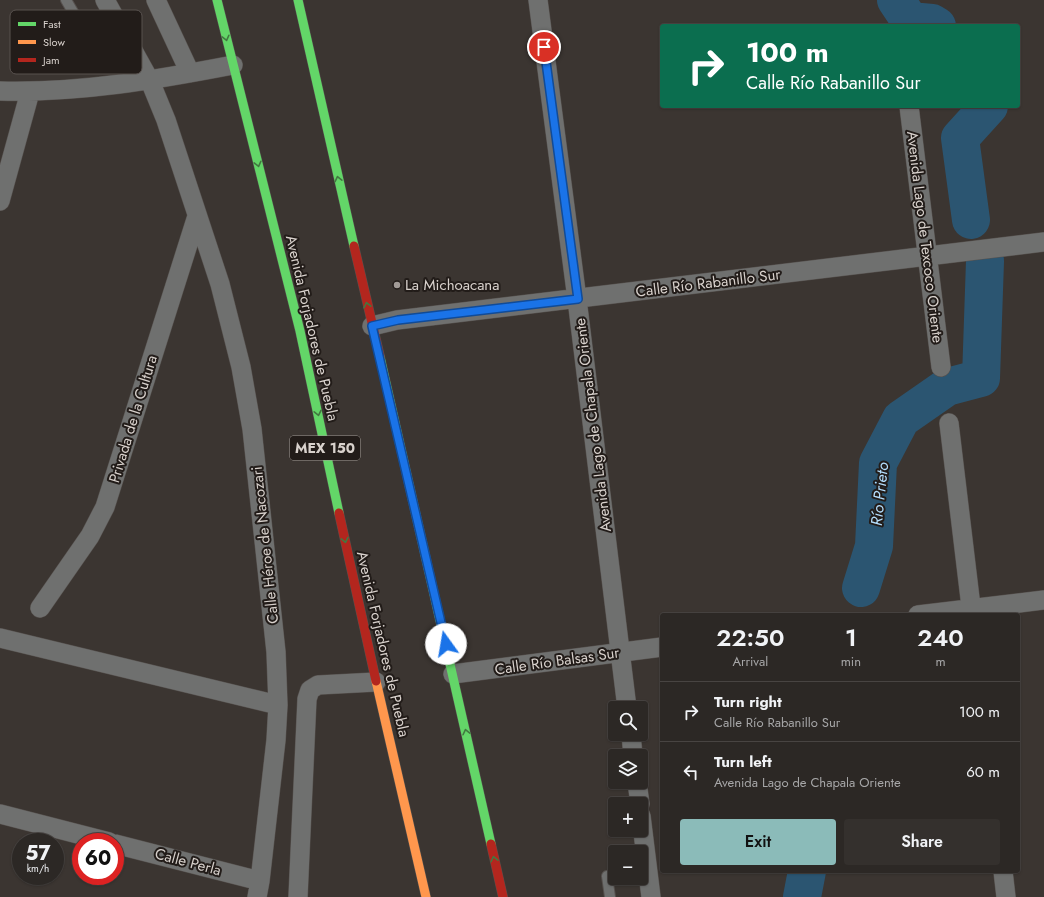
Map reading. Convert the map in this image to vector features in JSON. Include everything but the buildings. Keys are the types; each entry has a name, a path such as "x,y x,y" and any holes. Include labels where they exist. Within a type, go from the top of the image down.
{"main road":[{"name":"Avenida Forjadores de Puebla","path":"217,0 300,331 376,682 426,897"},
{"path":"298,0 503,897"}],"street":[{"name":"Calle Héroe de Nacozari","path":"105,0 110,10"},
{"path":"156,0 190,73"},
{"name":"Avenida Lago de Chapala Oriente","path":"538,0 578,299 626,701"},
{"path":"0,91 30,92 115,86 150,81 233,65"},
{"name":"Calle Héroe de Nacozari","path":"142,67 150,81 166,120 220,284 241,367 252,429 276,652 278,705 276,740 258,889"},
{"path":"0,201 30,92"},
{"name":"Avenida Lago de Texcoco Oriente","path":"909,108 941,368"},
{"name":"Privada de la Cultura","path":"40,608 90,536 105,508 197,216"},
{"name":"Calle Río Rabanillo Sur","path":"372,326 398,320 1044,242"},
{"path":"949,423 972,612"},
{"path":"954,613 972,612 1044,600"},
{"path":"0,638 278,705"},
{"name":"Calle Río Balsas Sur","path":"453,674 660,647"},
{"path":"298,897 307,699 310,690 318,685 376,682"},
{"path":"0,814 74,833"},
{"path":"644,837 651,897"},
{"name":"Calle Perla","path":"124,847 258,889"},
{"path":"1003,873 1006,897"}],"lane":[{"path":"66,0 72,10"},
{"path":"607,876 610,897"}],"waterway":[{"name":"Río Prieto","path":"896,0 910,21 934,24"},
{"name":"Río Prieto","path":"971,220 960,138 987,108"},
{"name":"Río Prieto","path":"861,588 874,546 878,463 901,419 947,387 981,378 985,261"},
{"name":"Río Prieto","path":"802,897 807,873"}],"traffic: fast":[{"path":"217,0 300,331 339,513"},
{"path":"298,0 354,246"},
{"path":"380,357 491,844"}],"traffic: slow":[{"path":"376,681 426,897"}],"traffic: jam":[{"path":"354,246 380,357"},
{"path":"339,513 376,681"},
{"path":"491,844 503,897"}],"place":[{"name":"La Michoacana","path":"397,285"}],"route":[{"path":"446,644 372,326 398,320 578,299 544,47"}]}
